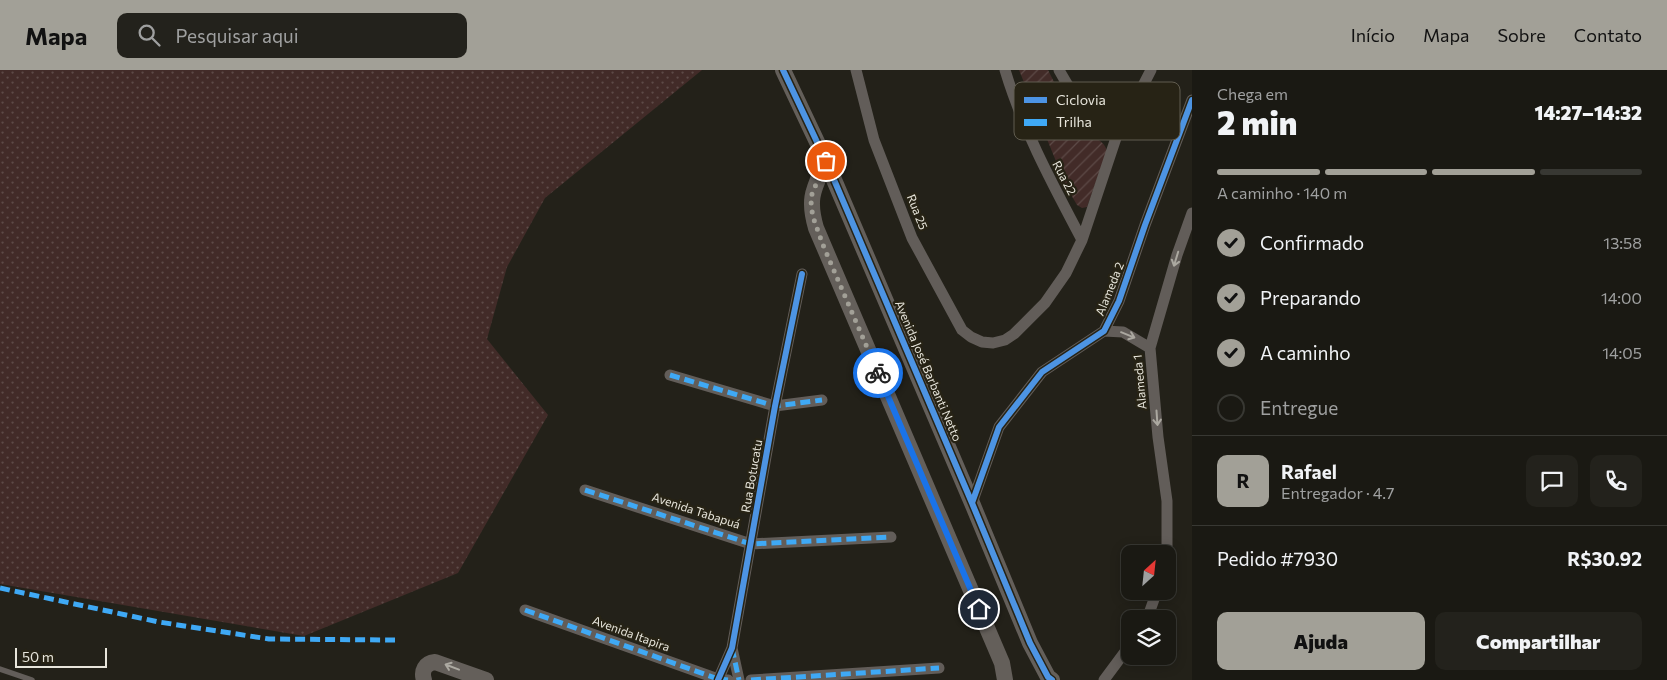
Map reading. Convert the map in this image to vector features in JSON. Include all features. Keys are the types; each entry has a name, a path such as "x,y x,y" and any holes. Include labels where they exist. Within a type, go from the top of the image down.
{"street":[{"name":"Avenida José Barbanti Netto","path":"783,70 826,161 1030,643 1048,677 1052,680"},
{"name":"Rua 25","path":"856,70 874,140 912,238 962,330 971,337 987,343 999,342 1010,337 1044,303 1066,273 1082,240"},
{"name":"Rua 22","path":"1005,70 1014,96"},
{"path":"1059,70 1065,82"},
{"path":"1145,82 1151,70"},
{"name":"Alameda 2","path":"1180,133 1192,100"},
{"name":"Rua 22","path":"1032,140 1042,165 1082,240"},
{"path":"1082,240 1115,140"},
{"name":"Alameda 2","path":"972,503 1000,426 1042,372 1104,332 1119,301 1177,140"},
{"path":"826,161 812,194 811,205 816,228 1002,663 1005,680"},
{"name":"Alameda 1","path":"1167,545 1167,501 1158,436 1150,348 1177,256 1192,213"},
{"name":"Rua Botucatu","path":"718,680 732,648 775,406 802,274"},
{"path":"1104,332 1123,332 1150,348"},
{"path":"670,375 775,406 822,400"},
{"name":"Avenida Tabapuá","path":"585,490 751,544 891,537"},
{"name":"Avenida Itapira","path":"525,610 718,680 728,680"},
{"name":"Rua Botucatu","path":"732,648 739,680"},
{"path":"1104,680 1121,657"},
{"path":"424,680 422,673 425,667 436,662 486,680"},
{"path":"751,680 939,668"}],"lane":[{"path":"0,669 32,680"}],"shaded area":[{"path":"0,70 702,70 545,198 507,267 487,339 548,415 458,573 304,636 0,584"},
{"path":"1019,70 1048,70 1054,82 1024,82"},
{"path":"1047,140 1098,140 1101,142 1107,151 1087,207 1082,208 1077,205 1066,186"}],"marked path":[{"path":"670,375 775,406 822,400"},
{"path":"585,490 751,544 891,537"},
{"path":"0,588 159,622 269,639 395,640"},
{"path":"525,610 718,679 728,680"},
{"path":"732,648 739,680"},
{"path":"751,680 939,668"}],"cycle path":[{"path":"783,70 826,161 1030,643 1048,677 1052,680"},
{"path":"1180,132 1192,100"},
{"path":"972,503 999,427 1042,372 1104,331 1119,301 1177,140"},
{"path":"718,680 732,648 775,406 802,274"}],"way so far":[{"path":"826,161 812,194 813,217 823,245 878,373"}],"route":[{"path":"878,373 979,609"}]}
